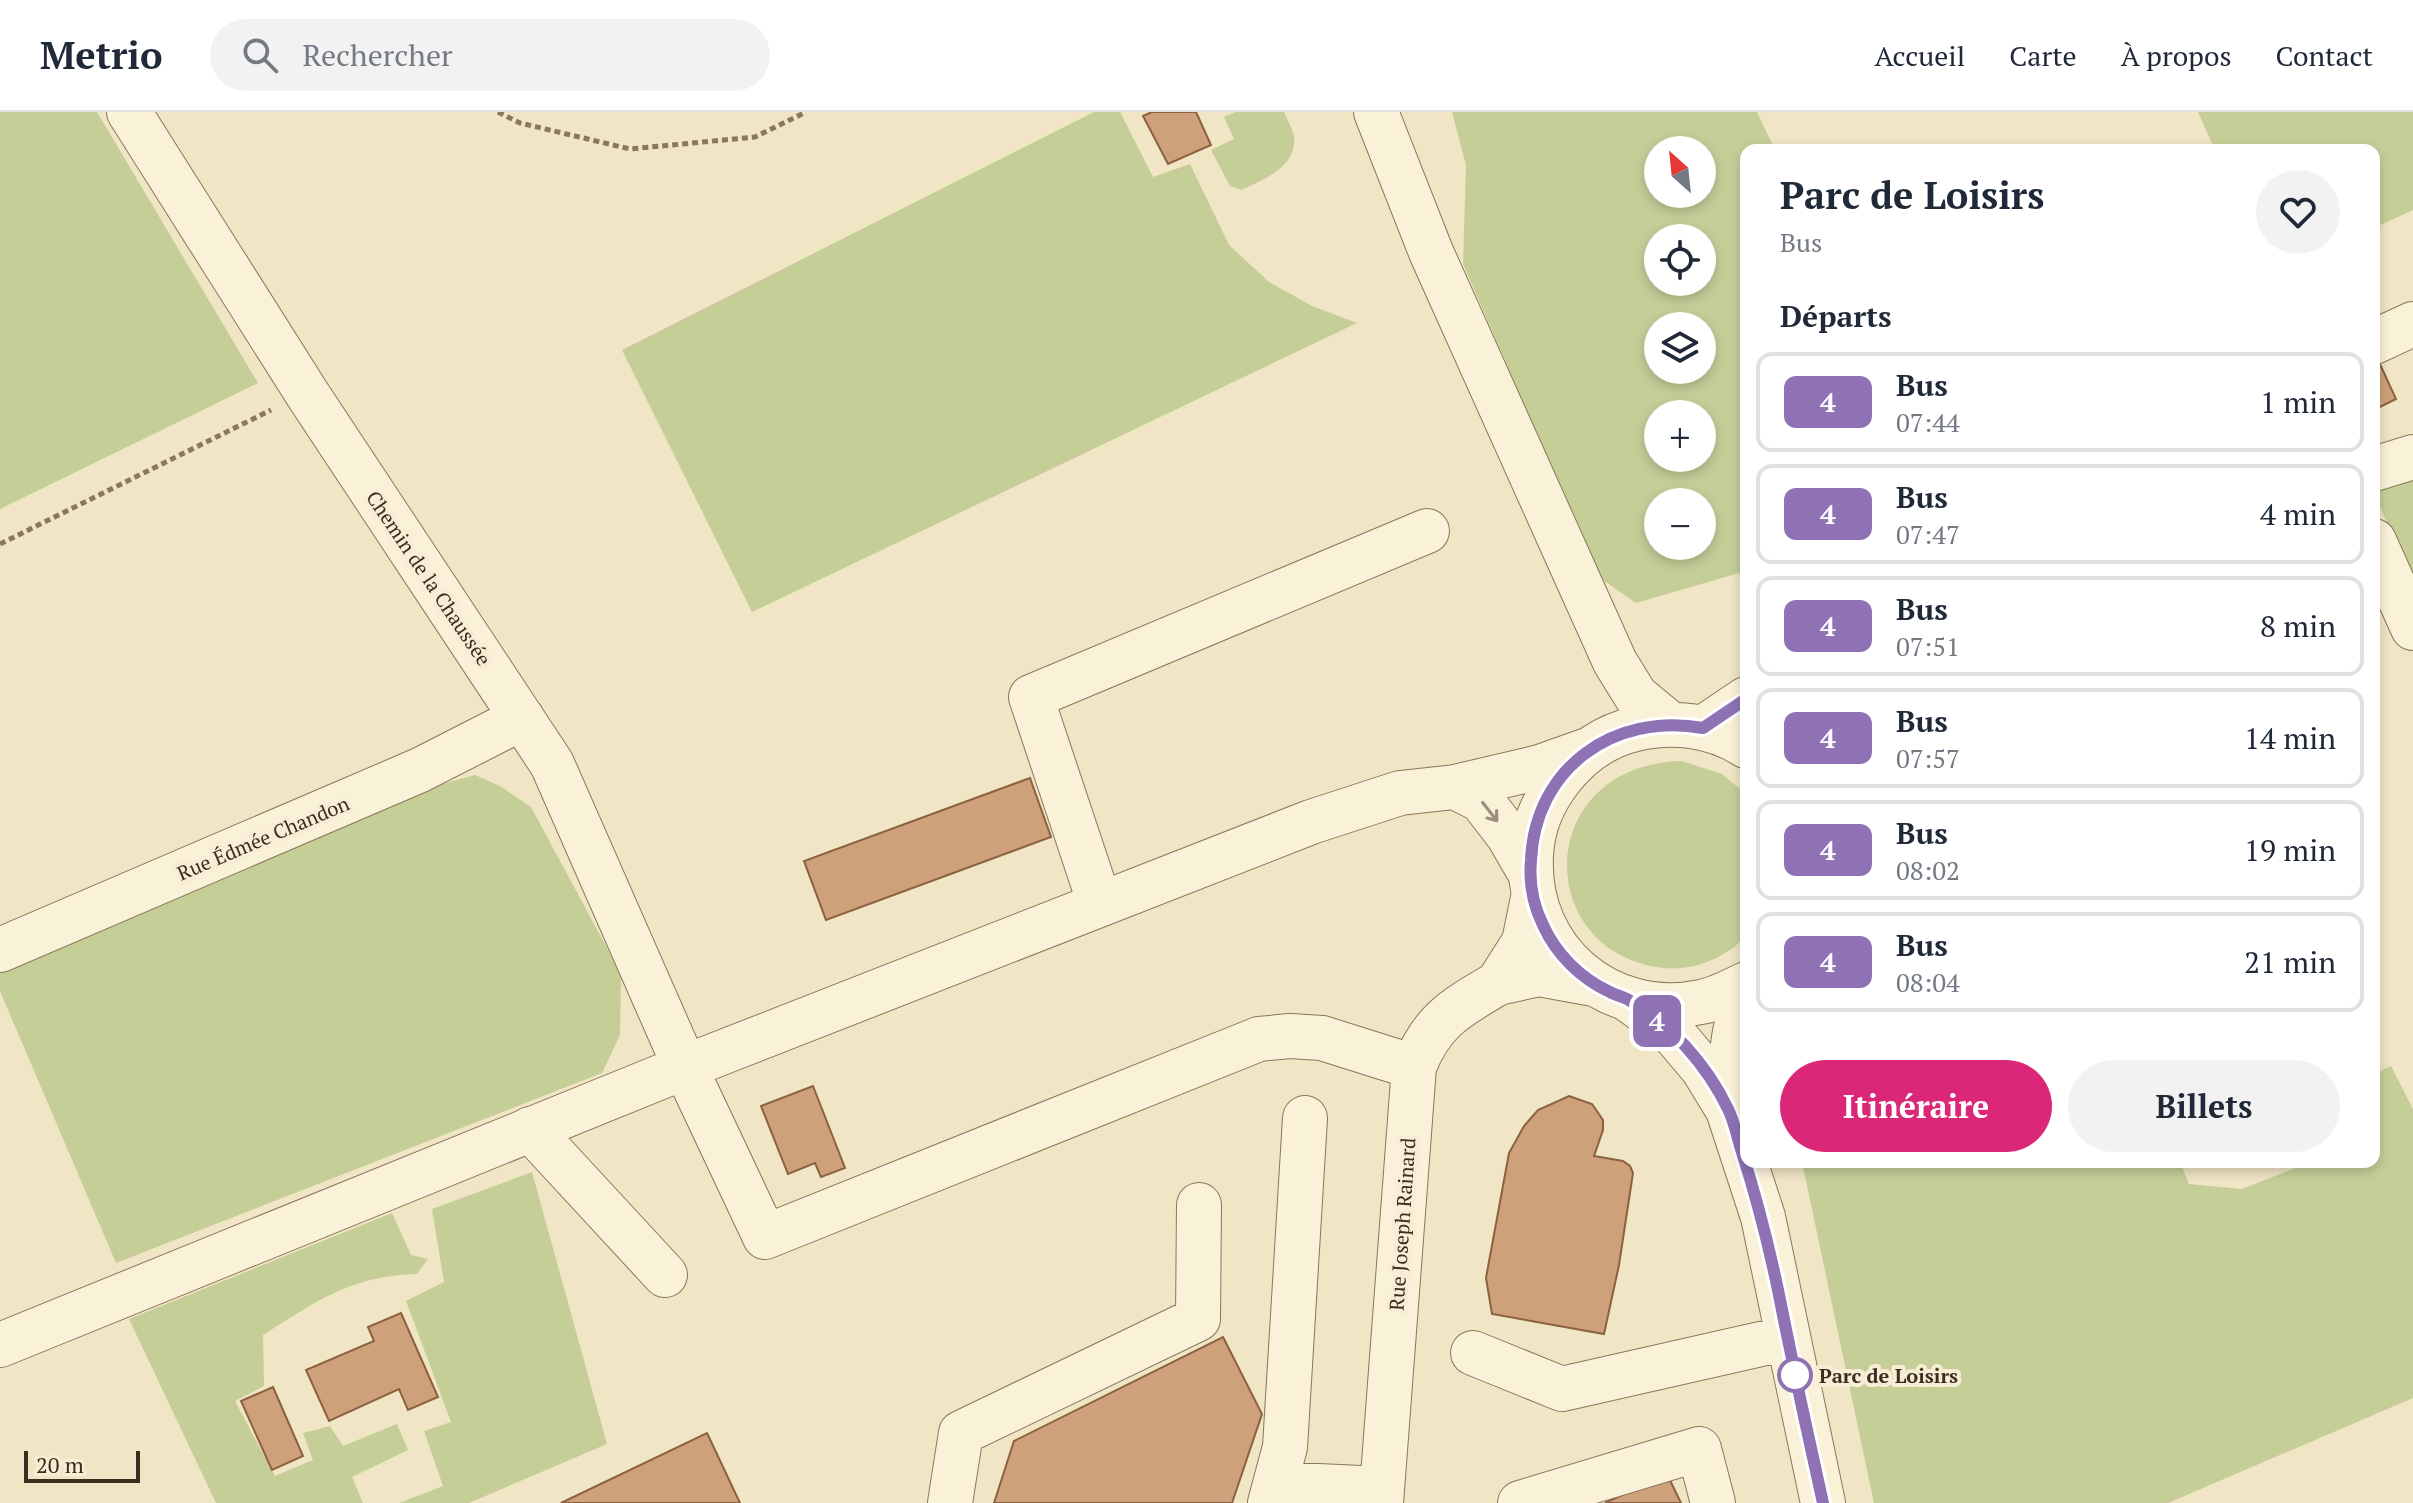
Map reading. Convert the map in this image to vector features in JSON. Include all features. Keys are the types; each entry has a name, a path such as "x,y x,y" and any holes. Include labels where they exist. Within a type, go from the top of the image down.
{"street":[{"name":"Chemin de la Chaussée","path":"129,112 308,395 552,764 685,1067 765,1237 1259,1039 1290,1036 1322,1038 1414,1067"},
{"path":"1376,112 1431,252 1615,662 1636,696 1686,726 1740,744"},
{"path":"2380,339 2413,324"},
{"path":"2380,467 2413,457"},
{"path":"1100,904 1031,697 1427,531"},
{"path":"2380,554 2413,628"},
{"path":"1498,983 1524,942 1532,886 1531,844 1539,815 1552,788 1571,765 1600,743 1616,702 1615,662"},
{"path":"0,1345 685,1067 1311,822 1400,793 1455,787 1540,767 1637,729 1686,726 1740,702"},
{"name":"Rue Édmée Chandon","path":"0,950 420,770 522,718"},
{"path":"1455,787 1481,800 1508,835 1532,886 1542,923 1555,947 1573,967 1671,1031 1703,1069 1728,1110 1740,1147"},
{"path":"1498,983 1539,974 1652,1005 1704,1002 1740,987"},
{"name":"Rue Joseph Rainard","path":"1381,1496 1414,1067 1424,1041 1452,1010 1498,983"},
{"path":"1728,1110 1730,1063 1740,1008"},
{"path":"1305,1118 1285,1447 1272,1494 1381,1496"},
{"path":"530,1129 665,1275"},
{"path":"1747,1168 1763,1217 1823,1503"},
{"path":"950,1503 961,1433 1198,1319 1199,1205"},
{"path":"1473,1353 1562,1389 1787,1338"},
{"path":"1520,1503 1699,1449 1713,1503"}],"path":[{"path":"498,112 520,123 630,149 755,137 806,112"},
{"path":"0,544 308,395"}],"green space":[{"path":"0,112 97,112 258,383 0,509"},
{"path":"1094,112 1120,112 1153,177 1190,164 1229,245 1269,282 1312,306 1357,323 752,612 622,350"},
{"path":"1235,112 1284,112 1294,137 1290,157 1277,171 1241,190 1230,186 1211,150 1234,139 1224,117"},
{"path":"1452,112 1757,112 1772,144 1740,144 1740,573 1636,603 1600,578 1463,264 1466,165"},
{"path":"2198,112 2413,112 2413,210 2380,225 2380,144 2212,144"},
{"path":"2413,477 2413,578 2380,507 2380,486"},
{"path":"1682,761 1722,774 1740,789 1740,942 1719,957 1697,965 1664,968 1620,955 1589,930 1572,897 1567,860 1576,824 1598,792 1633,770"},
{"path":"475,775 500,786 531,807 621,974 620,1035 602,1073 116,1263 0,991 0,968 442,784"},
{"path":"2391,1066 2413,1109 2413,1398 2168,1503 1874,1503 1803,1168 2182,1168 2189,1184 2242,1189 2296,1168 2380,1168 2380,1071"},
{"path":"532,1172 607,1444 469,1503 399,1503 443,1486 424,1431 451,1422 406,1301 444,1282 432,1209"},
{"path":"392,1213 411,1255 428,1259 417,1274 372,1280 335,1292 263,1335 264,1386 235,1401 275,1476 313,1460 303,1433 330,1426 343,1446 397,1424 408,1450 352,1477 363,1503 216,1503 129,1319"}],"building":[{"path":"1152,112 1196,112 1211,145 1168,164 1143,116"},
{"path":"2380,364 2396,399 2380,407"},
{"path":"1030,778 1051,837 826,920 804,861"},
{"path":"813,1086 845,1168 821,1177 815,1163 788,1174 761,1106"},
{"path":"1569,1096 1592,1104 1603,1120 1603,1130 1594,1156 1623,1161 1633,1173 1619,1265 1604,1334 1492,1314 1486,1278 1509,1153 1524,1126 1538,1110"},
{"path":"401,1313 438,1397 408,1410 399,1389 329,1421 306,1370 374,1341 368,1327"},
{"path":"1223,1337 1262,1414 1232,1503 994,1503 1014,1441"},
{"path":"273,1387 303,1456 272,1470 241,1401"},
{"path":"707,1433 740,1503 561,1503"},
{"path":"1667,1474 1681,1503 1605,1503"}],"bus line":[{"name":"4","path":"1740,703 1703,728 1670,724 1627,731 1594,747 1571,765 1552,788 1539,815 1531,844 1530,873 1533,898 1555,947 1594,984 1627,999 1671,1031 1703,1069 1728,1110 1740,1147"},
{"name":"4","path":"1747,1168 1763,1217 1823,1503"}],"place":[{"name":"Parc de Loisirs","path":"1795,1375"}]}
